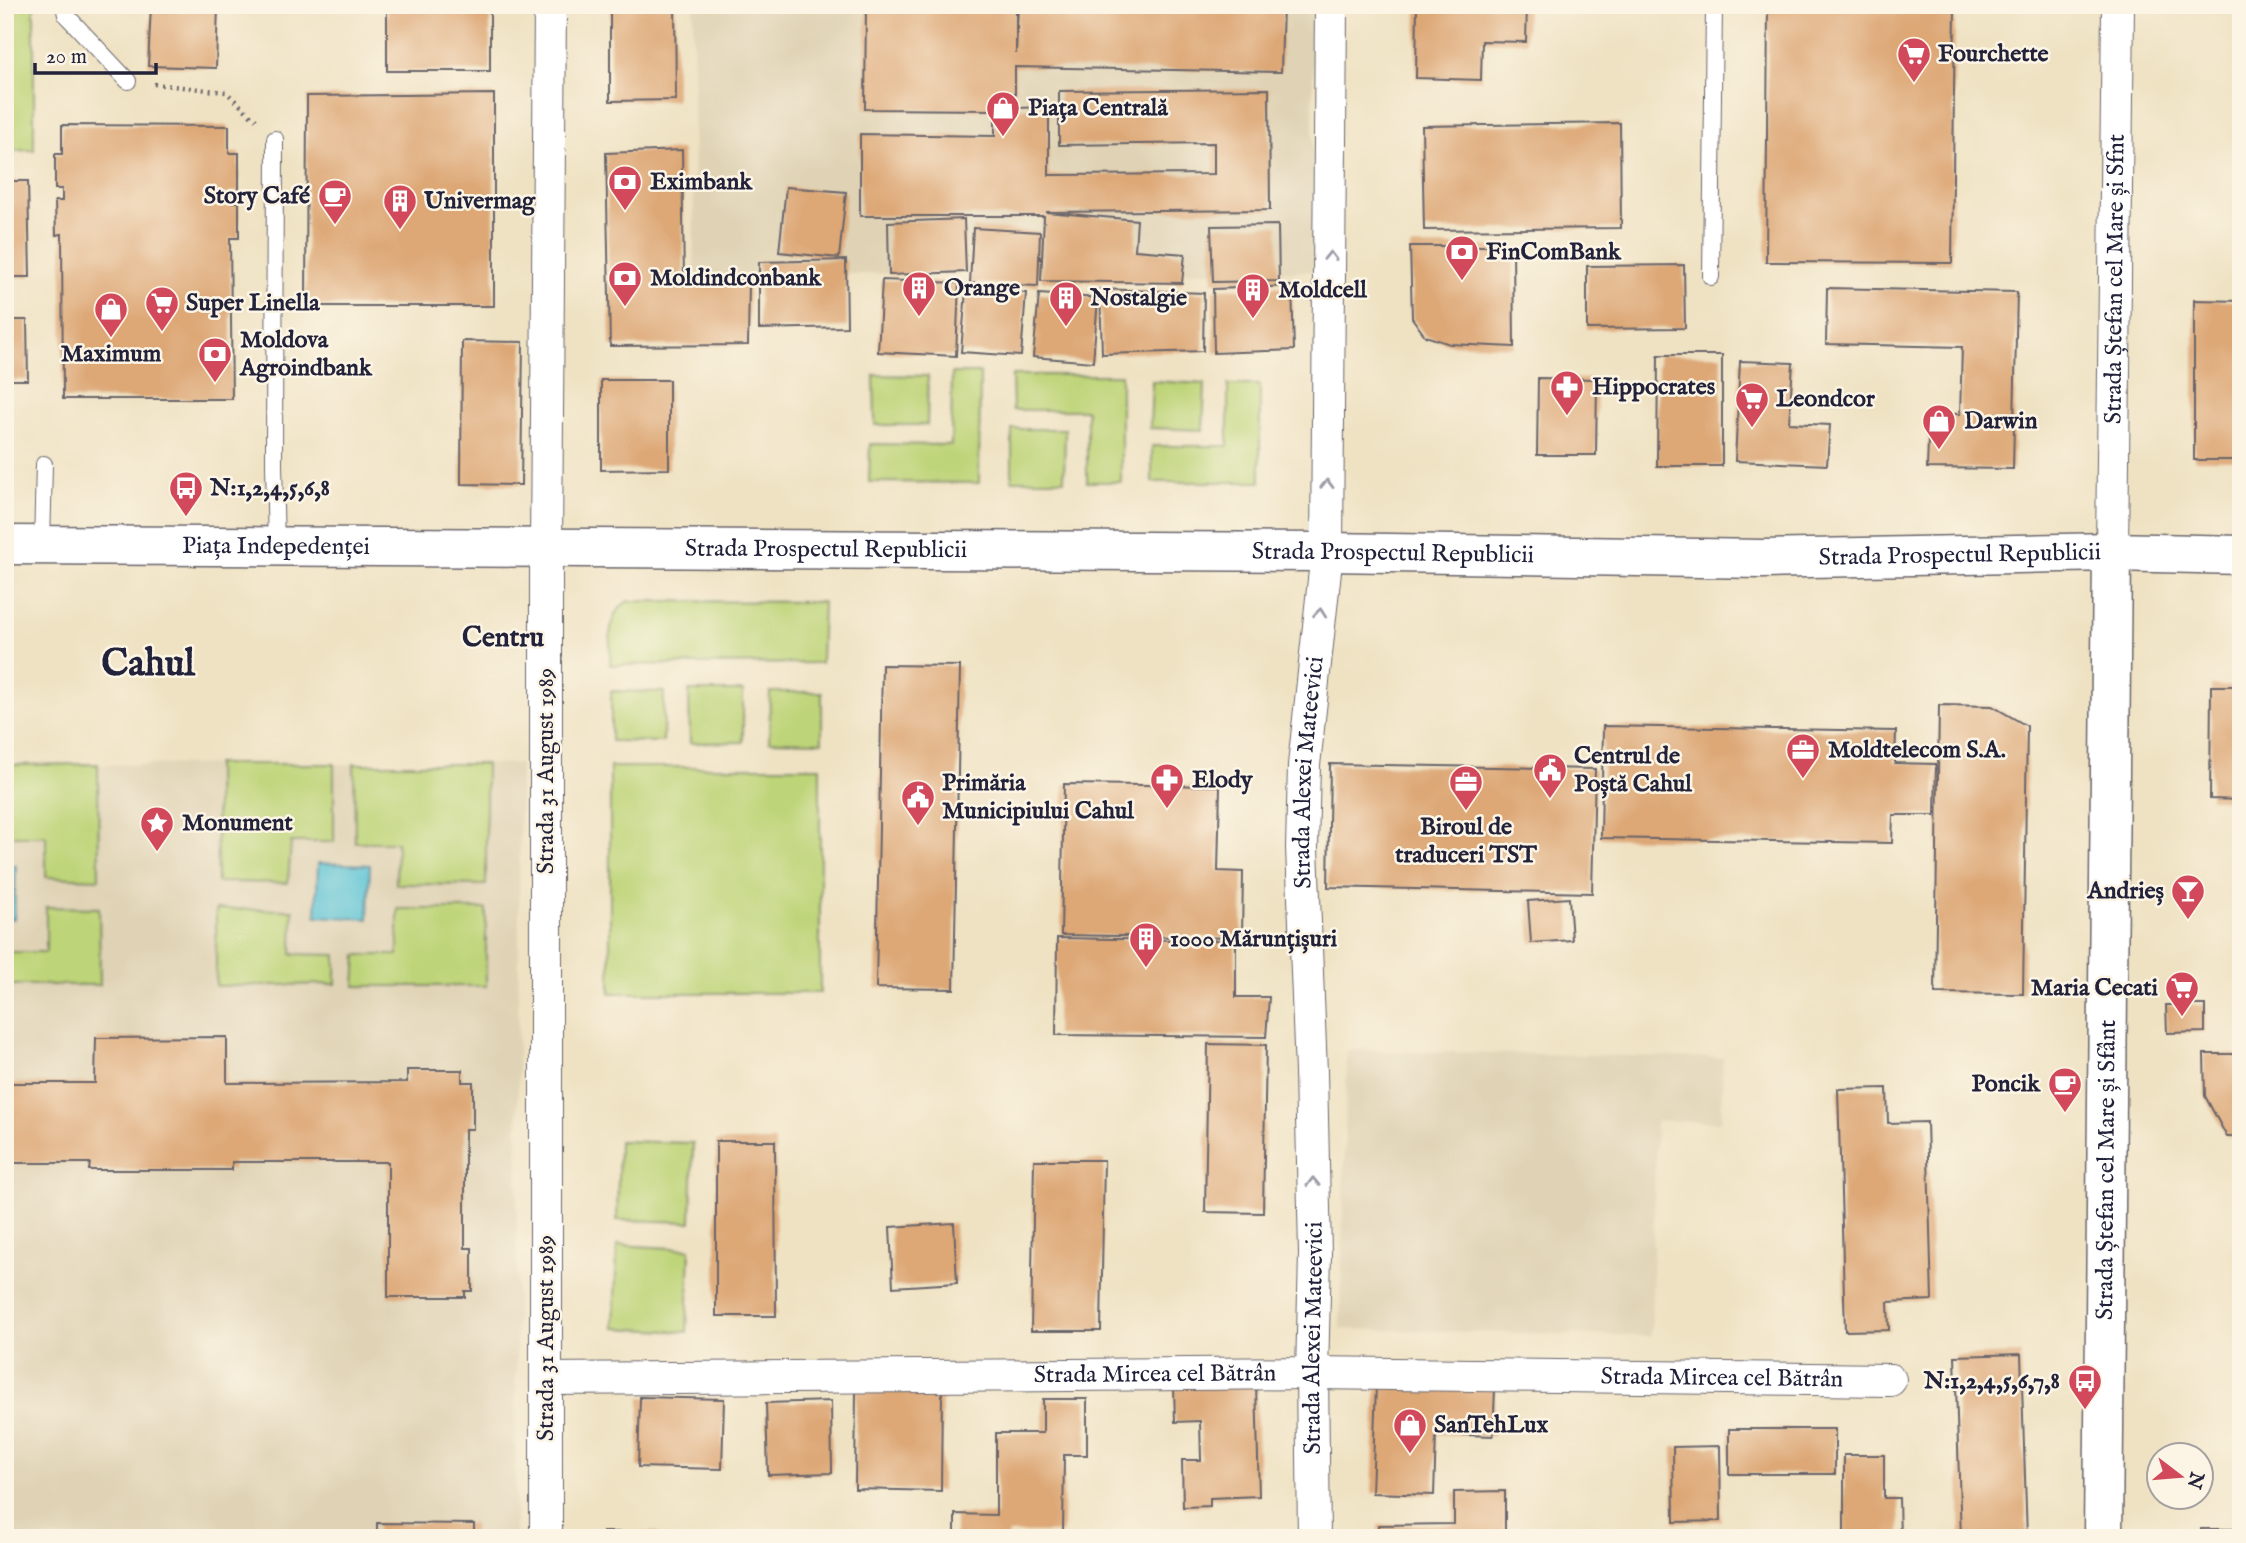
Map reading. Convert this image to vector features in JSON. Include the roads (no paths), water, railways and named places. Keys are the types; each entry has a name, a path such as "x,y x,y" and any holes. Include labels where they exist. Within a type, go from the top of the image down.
{"main road":[{"name":"Piața Indepedenței","path":"23,545 546,549"},
{"name":"Strada Prospectul Republicii","path":"546,549 1326,552 1762,559 2112,552 2241,555"},
{"name":"Strada Ștefan cel Mare și Sfânt","path":"2103,1538 2112,552"}],"street":[{"name":"Strada 31 August 1989","path":"546,1538 546,549 550,5"},
{"name":"Strada Alexei Mateevici","path":"1314,1538 1312,1373 1315,1254 1302,848 1304,765 1326,552 1331,5"},
{"name":"Strada Ștefan cel Mare și Sfnt","path":"2112,552 2118,5"},
{"name":"Strada Mircea cel Bătrân","path":"546,1379 1312,1373 1890,1380"}],"lane":[{"path":"64,5 66,15 128,81"},
{"path":"1711,277 1714,5"},
{"path":"275,139 276,547"},
{"path":"23,545 44,464"}],"water":[{"path":"318,863 370,865 368,919 316,916"},
{"path":"5,865 16,866 14,919 5,918"}],"place":[{"name":"Fourchette","path":"1914,84"},
{"name":"Piața Centrală","path":"1003,138"},
{"name":"Eximbank","path":"625,212"},
{"name":"Story Café","path":"335,226"},
{"name":"Univermag","path":"400,231"},
{"name":"FinComBank","path":"1462,282"},
{"name":"Moldindconbank","path":"625,308"},
{"name":"Orange","path":"919,318"},
{"name":"Moldcell","path":"1253,320"},
{"name":"Nostalgie","path":"1066,328"},
{"name":"Super Linella","path":"162,333"},
{"name":"Maximum","path":"111,339"},
{"name":"Moldova Agroindbank","path":"215,384"},
{"name":"Hippocrates","path":"1567,417"},
{"name":"Leondcor","path":"1752,429"},
{"name":"Darwin","path":"1939,451"},
{"name":"N:1,2,4,5,6,8","path":"186,518"},
{"name":"Moldtelecom S.A.","path":"1803,780"},
{"name":"Centrul de Poștă Cahul","path":"1550,800"},
{"name":"Elody","path":"1167,810"},
{"name":"Biroul de traduceri TST","path":"1466,812"},
{"name":"Primăria Municipiului Cahul","path":"918,827"},
{"name":"Monument","path":"157,853"},
{"name":"Andrieș","path":"2188,921"},
{"name":"1000 Mărunțișuri","path":"1146,969"},
{"name":"Maria Cecati","path":"2182,1018"},
{"name":"Poncik","path":"2065,1114"},
{"name":"N:1,2,4,5,6,7,8","path":"2085,1411"},
{"name":"SanTehLux","path":"1410,1455"}],"district":[{"name":"Centru","path":"503,638"},
{"name":"Cahul","path":"148,665"}]}
